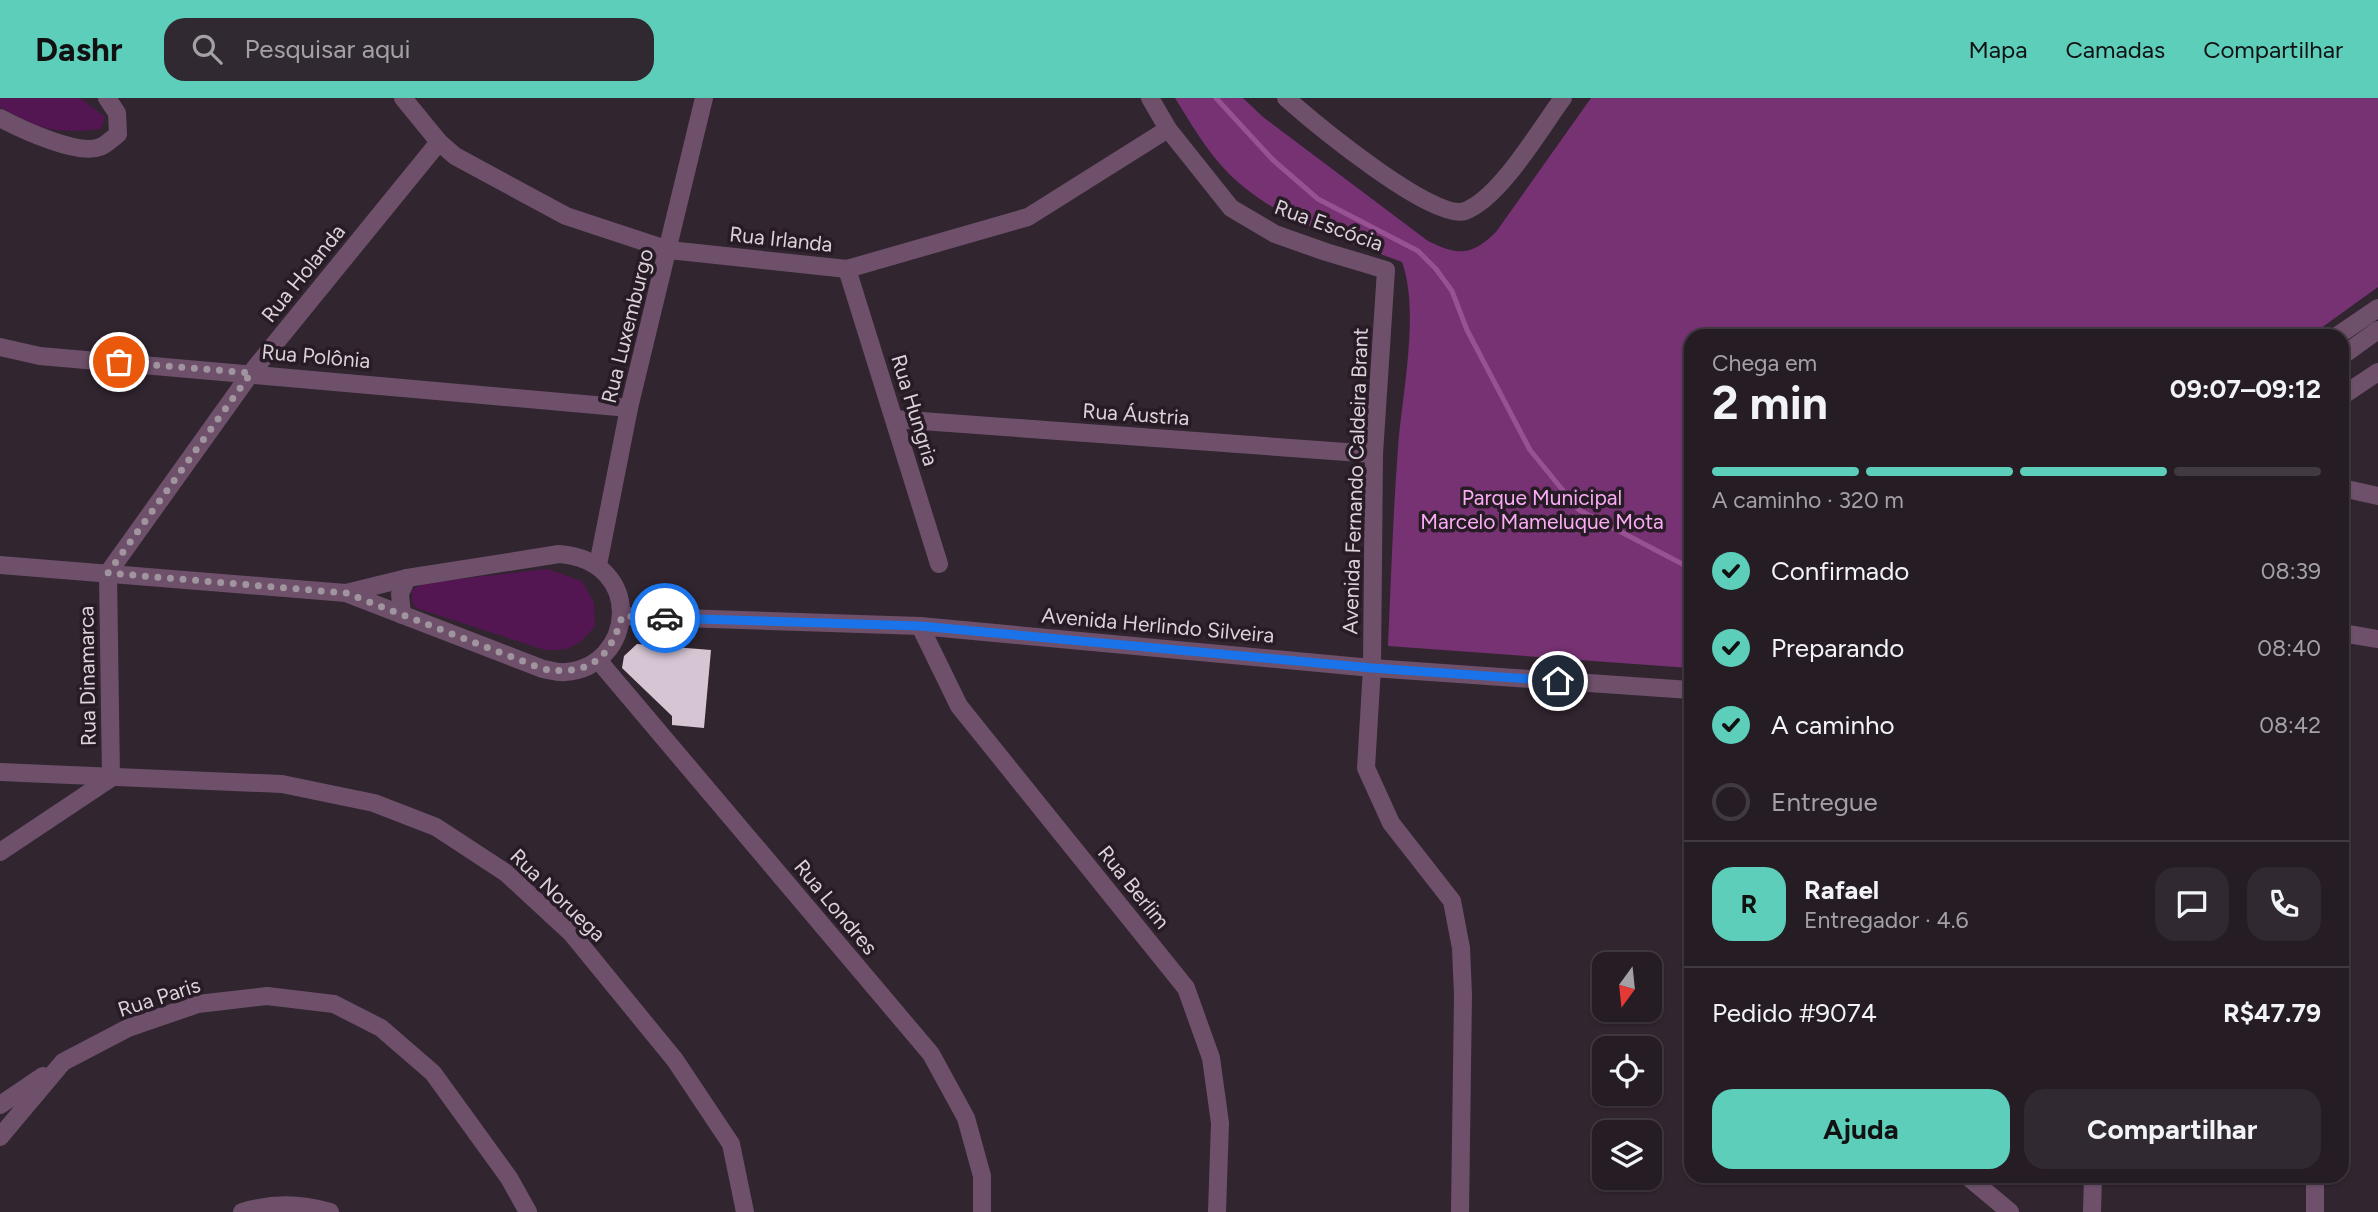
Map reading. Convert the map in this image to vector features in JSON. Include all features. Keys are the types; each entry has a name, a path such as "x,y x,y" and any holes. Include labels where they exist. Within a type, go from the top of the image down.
{"street":[{"path":"0,118 29,132 77,148 100,148 118,134 117,113 107,98"},
{"name":"Rua Irlanda","path":"403,98 439,142 455,156 566,216 669,250 847,269 1028,218 1168,129"},
{"name":"Rua Luxemburgo","path":"598,565 629,408 704,98"},
{"name":"Rua Escócia","path":"1150,98 1168,129 1231,208 1275,234 1386,270"},
{"path":"1286,98 1335,141 1424,199 1442,209 1462,212 1496,189 1563,98"},
{"name":"Rua Holanda","path":"108,573 251,373 439,142"},
{"name":"Rua Hungria","path":"847,269 939,564"},
{"name":"Avenida Fernando Caldeira Brant","path":"1386,270 1374,454 1372,668 1366,768 1391,823 1452,901 1461,948 1460,1212"},
{"path":"2347,329 2378,308"},
{"path":"2349,351 2378,330"},
{"name":"Rua Polônia","path":"0,346 40,356 629,408"},
{"path":"2349,391 2378,372"},
{"name":"Rua Áustria","path":"894,419 1374,454"},
{"path":"2349,490 2378,496"},
{"path":"0,565 346,593 543,669 565,672 586,667 598,660 616,637 622,616 619,593 607,573 598,565 574,555 559,554 407,578 346,593"},
{"name":"Rua Dinamarca","path":"108,573 111,778"},
{"path":"402,615 400,594 407,578"},
{"name":"Avenida Herlindo Silveira","path":"622,616 920,626 1372,668 1684,691"},
{"name":"Rua Berlim","path":"920,626 959,706 1186,988 1211,1058 1220,1123 1217,1212"},
{"path":"2349,635 2378,639"},
{"name":"Rua Londres","path":"598,660 931,1054 966,1118 982,1176 982,1212"},
{"name":"Rua Noruega","path":"0,772 282,784 374,803 436,828 506,873 572,934 675,1060 731,1143 745,1212"},
{"path":"0,852 111,778"},
{"name":"Rua Paris","path":"0,1137 63,1062 128,1028 198,1004 267,996 334,1004 381,1028 433,1073 509,1178 528,1212"},
{"path":"0,1105 63,1062"},
{"path":"1975,1183 2010,1212"},
{"path":"2092,1212 2093,1183"},
{"path":"2315,1183 2315,1212"},
{"path":"242,1212 265,1205 307,1205 330,1212"}],"shaded area":[{"path":"0,98 80,98 105,117 101,129 48,129 0,107"},
{"path":"547,569 582,581 594,603 595,626 579,643 568,648 545,650 416,608 412,602 412,590 424,583"}],"green space":[{"name":"Parque Municipal Marcelo Mameluque Mota","path":"1175,98 1243,98 1263,117 1428,241 1448,249 1464,251 1479,246 1496,232 1591,98 2378,98 2378,287 2320,329 1684,329 1684,668 1388,646 1396,473 1410,329 1410,305 1402,262 1317,230 1277,210 1239,183 1204,143"}],"building":[{"path":"637,644 711,650 704,728 672,725 672,716 622,668 624,656"}],"waterway":[{"path":"1216,98 1273,160 1318,199 1418,251 1436,269 1452,291 1467,330 1530,450 1579,510 1684,565"}],"way so far":[{"path":"119,362 251,373 108,573 346,593 543,669 565,672 586,667 598,660 616,637 622,616 665,618"}],"route":[{"path":"665,618 920,626 1372,668 1558,681"}]}
